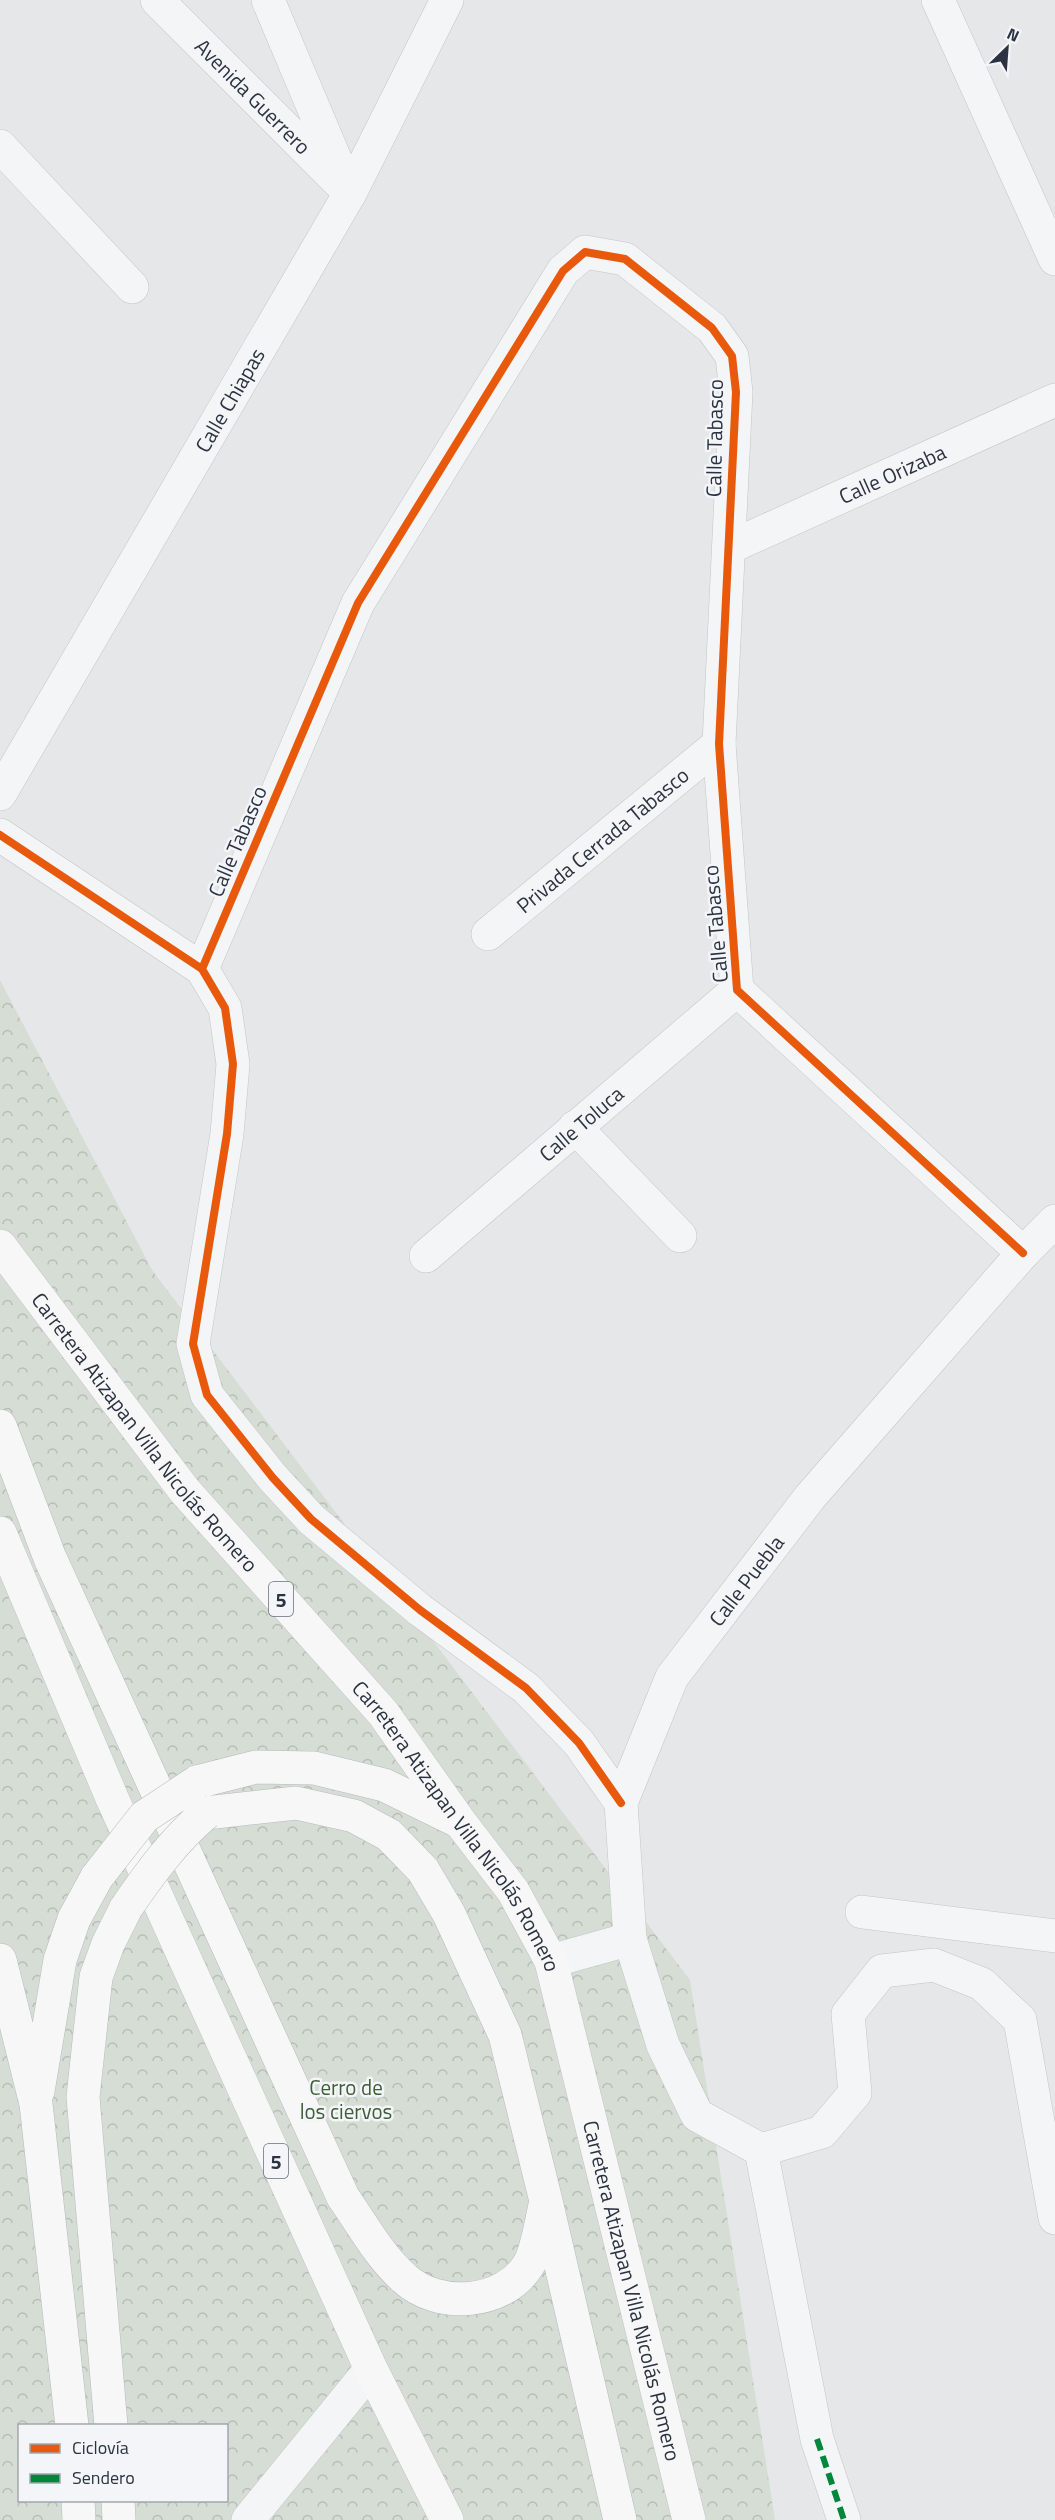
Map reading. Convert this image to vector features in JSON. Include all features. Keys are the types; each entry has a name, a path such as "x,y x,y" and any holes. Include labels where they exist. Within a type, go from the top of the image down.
{"main road":[{"name":"Carretera Atizapan Villa Nicolás Romero","path":"0,1245 184,1490 383,1713 513,1891 551,1960 689,2520"},
{"path":"0,1425 50,1558 343,2197 385,2257 405,2280 430,2293 459,2299 489,2297 513,2283 530,2263 546,2201"},
{"name":"5","path":"0,1533 112,1798 371,2369 447,2520"},
{"path":"36,2104 60,1960 74,1919 97,1877 144,1817 197,1782 256,1767 314,1768 384,1785 460,1821"},
{"path":"111,2424 82,2097 96,1977 108,1944 126,1908 159,1860 189,1827 206,1813 296,1803 354,1816 389,1835 423,1870 449,1914 505,2035 620,2520"},
{"path":"0,1960 36,2104 72,2424"},
{"path":"78,2502 79,2520"},
{"path":"118,2502 119,2520"}],"street":[{"name":"Avenida Guerrero","path":"157,0 350,193"},
{"path":"268,0 350,193"},
{"name":"Calle Chiapas","path":"0,794 350,193 447,0"},
{"path":"938,0 1055,259"},
{"path":"0,146 132,287"},
{"name":"Calle Tabasco","path":"202,969 358,603 563,271 585,252 626,259 712,328 732,356 736,392 719,744 736,990 1023,1253"},
{"name":"Calle Orizaba","path":"730,547 1055,400"},
{"name":"Privada Cerrada Tabasco","path":"488,934 719,744"},
{"path":"0,835 202,969 225,1008 233,1064 227,1134 193,1344 207,1395 266,1469 311,1519 420,1610 525,1688 579,1743 621,1803"},
{"name":"Calle Toluca","path":"426,1256 736,990"},
{"path":"575,1127 680,1236"},
{"name":"Calle Puebla","path":"761,2150 698,2115 663,2045 630,1939 621,1803 672,1677 810,1497 1023,1253 1055,1221"},
{"path":"862,1912 1055,1936"},
{"path":"551,1960 630,1939"},
{"path":"844,2520 817,2439 761,2150 822,2132 855,2093 848,2014 882,1971 934,1965 982,1984 1020,2020 1055,2218"},
{"path":"248,2520 371,2369"}],"green space":[{"name":"Cerro de los ciervos","path":"0,980 152,1270 690,1980 775,2520 0,2520"}],"marked path":[{"path":"817,2439 844,2520"}],"cycle path":[{"path":"202,969 358,603 563,271 585,252 625,259 712,328 732,356 736,392 719,744 737,990 1023,1253"},
{"path":"0,835 202,969 225,1008 233,1064 227,1134 193,1344 207,1395 273,1478 311,1519 420,1610 526,1688 579,1743 621,1803"}]}
